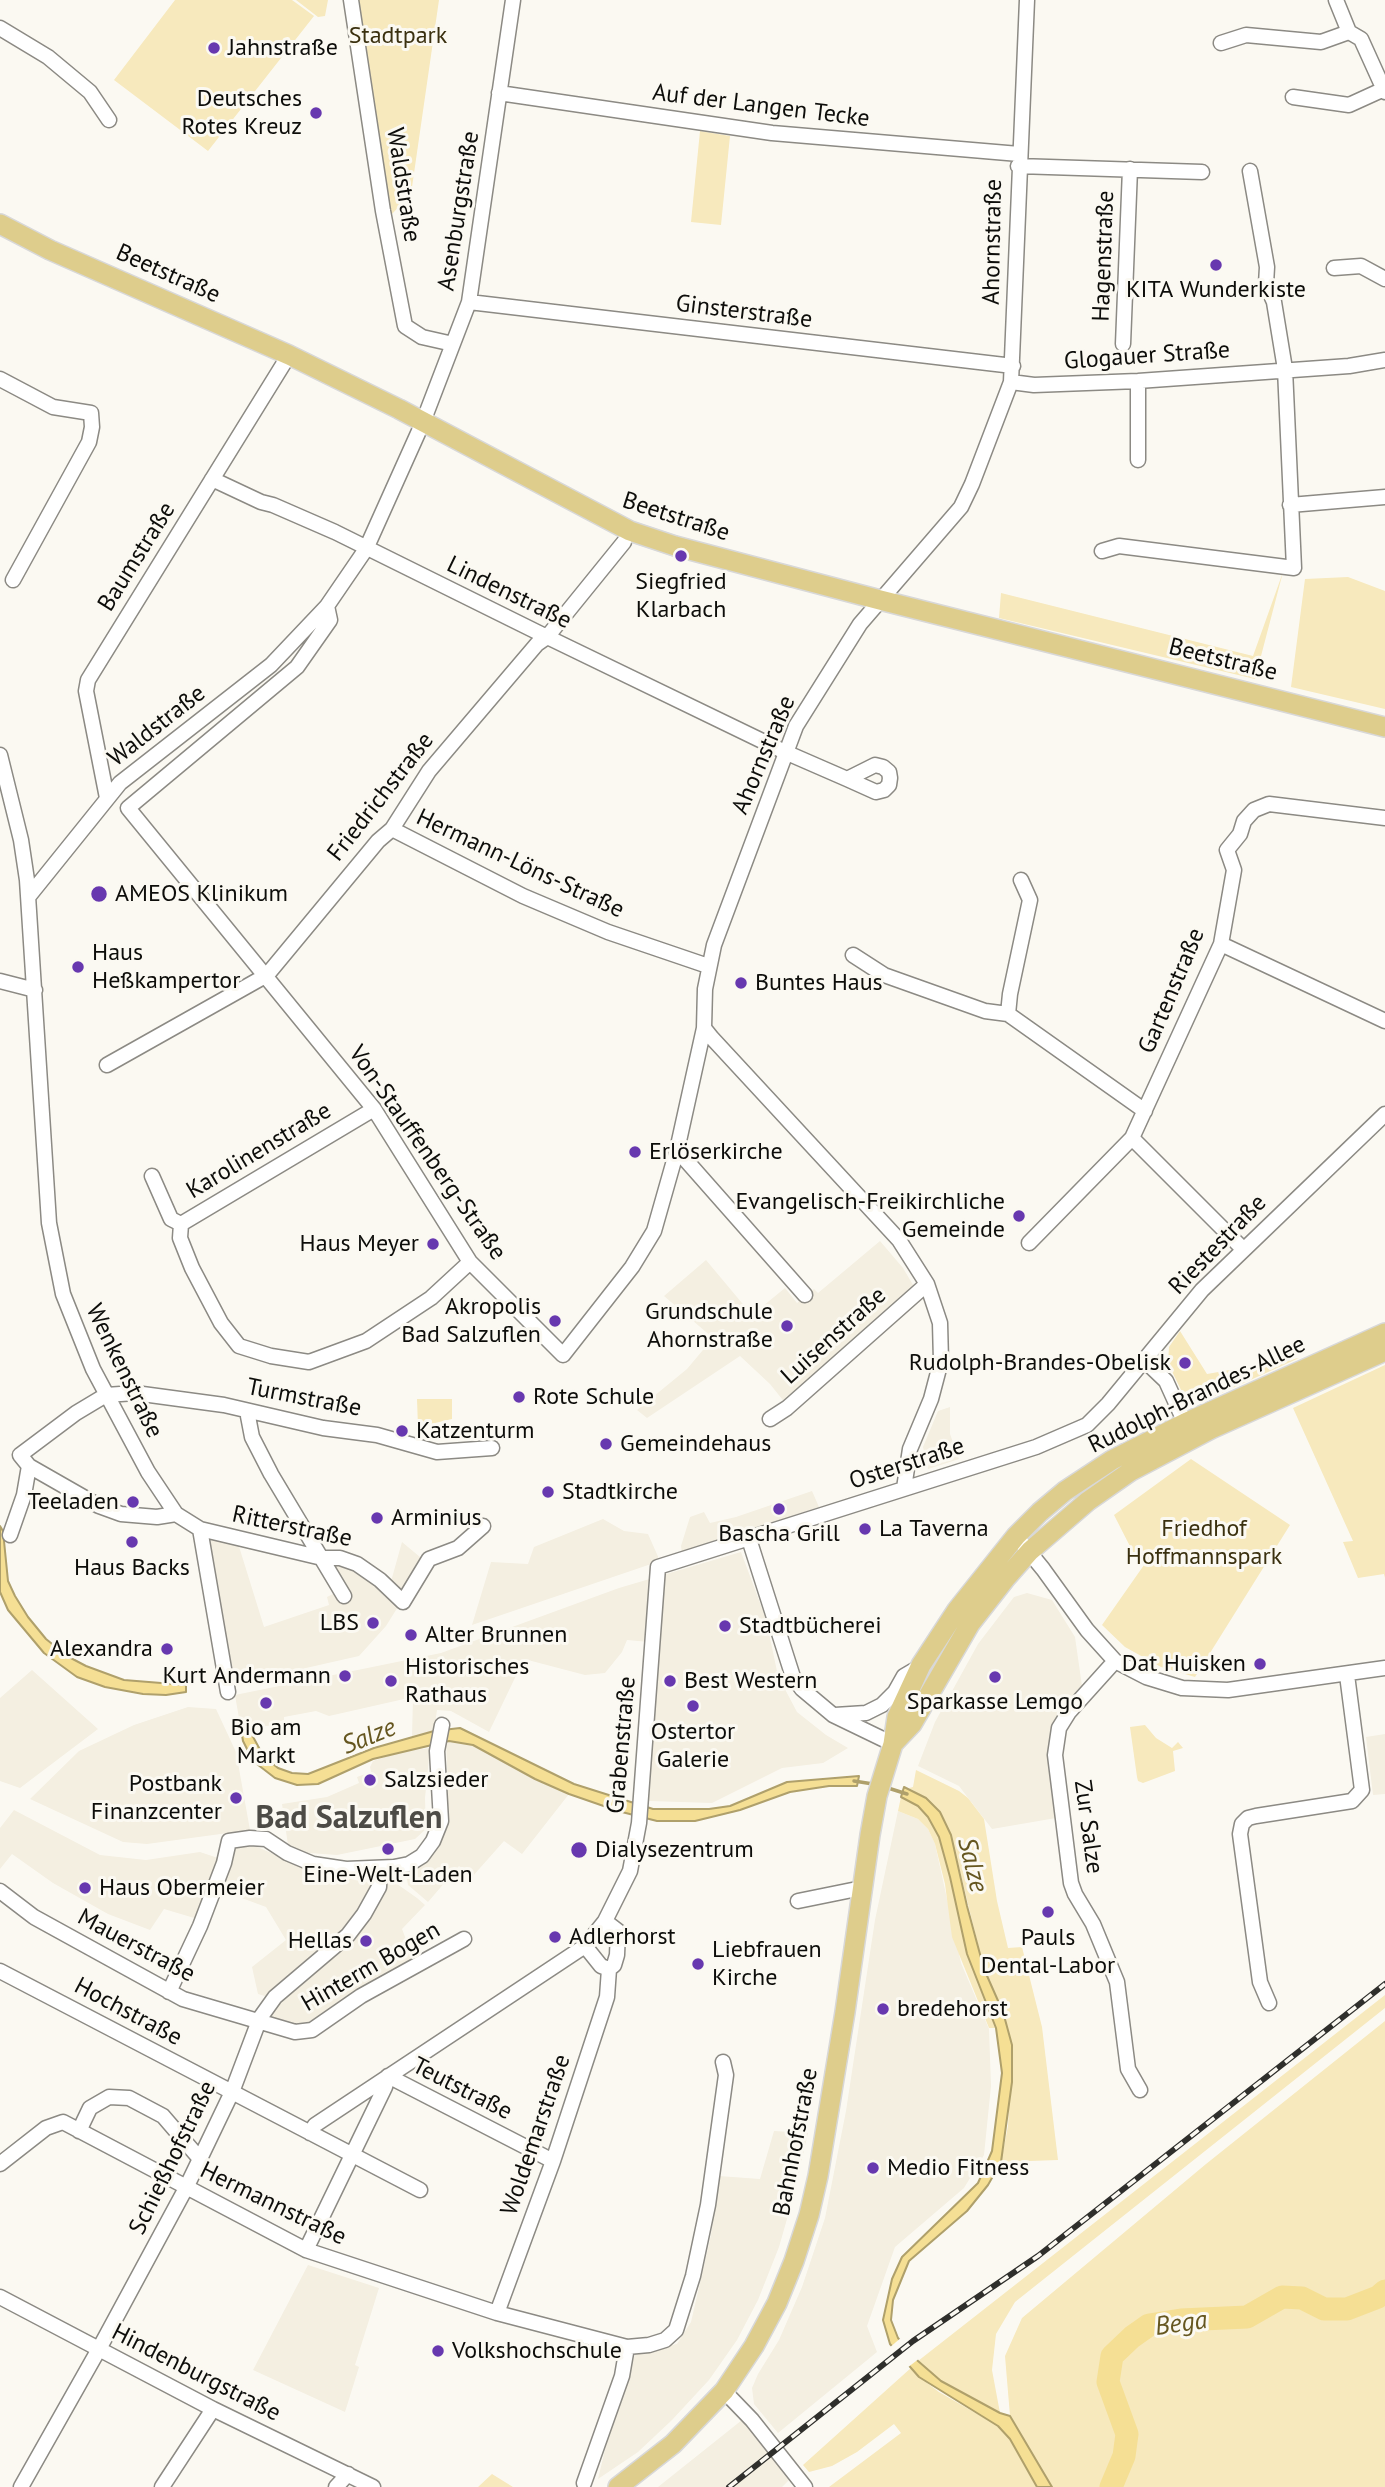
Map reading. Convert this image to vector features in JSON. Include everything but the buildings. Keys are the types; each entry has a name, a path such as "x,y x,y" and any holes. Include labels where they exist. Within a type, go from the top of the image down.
{"main road":[{"name":"Beetstraße","path":"0,224 50,250 289,355 630,531 675,546 880,600 1385,727"},
{"name":"Rudolph-Brandes-Allee","path":"893,1744 897,1717 922,1665 957,1610 1016,1536 1065,1491 1112,1460 1185,1423 1385,1332"},
{"name":"Rudolph-Brandes-Allee","path":"893,1744 921,1710 970,1624 1030,1551 1088,1501 1131,1471 1211,1429 1385,1351"},
{"name":"Bahnhofstraße","path":"618,2487 673,2444 724,2391 754,2346 777,2303 808,2216 826,2132 877,1796 893,1744"}],"street":[{"name":"Waldstraße","path":"351,0 383,211 405,326 422,337 453,344"},
{"name":"Asenburgstraße","path":"422,422 469,302 513,0"},
{"name":"Ahornstraße","path":"564,1355 644,1250 655,1226 677,1150 704,1028 708,966 796,726 860,624 961,506 1011,382 1018,160 1027,0"},
{"path":"1293,97 1349,105 1384,90 1361,39 1349,32 1336,0"},
{"path":"0,28 48,57 90,92 109,120"},
{"path":"1221,43 1246,35 1321,42 1349,32"},
{"name":"Auf der Langen Tecke","path":"499,93 772,133 1018,160 1202,172"},
{"name":"Hagenstraße","path":"1123,344 1130,169"},
{"path":"1102,551 1119,546 1294,568 1285,369 1274,302 1265,284 1267,267 1250,171"},
{"path":"1334,268 1361,266 1385,279"},
{"name":"Ginsterstraße","path":"469,302 1013,366"},
{"name":"Baumstraße","path":"107,798 86,685 289,355"},
{"name":"Glogauer Straße","path":"1011,382 1034,385 1138,381 1349,366 1385,360"},
{"path":"0,379 54,407 91,413 92,427 89,442 13,580"},
{"path":"1138,381 1138,460"},
{"name":"Waldstraße","path":"29,896 120,783 271,665 327,606 366,549 422,422"},
{"name":"Lindenstraße","path":"212,479 335,532 785,752 847,779"},
{"path":"1290,505 1385,497"},
{"name":"Friedrichstraße","path":"107,1065 267,975 378,841 392,829 429,771 537,644 547,637 624,542"},
{"name":"Waldstraße","path":"128,808 297,667 330,620 327,606"},
{"name":"Wenkenstraße","path":"0,755 20,840 29,896 49,1223 63,1294 75,1328 106,1395 148,1472 176,1514 200,1529"},
{"name":"Gartenstraße","path":"1029,1243 1132,1138 1221,944 1234,870 1227,850 1240,834 1244,821 1254,810 1269,804 1385,818"},
{"name":"Von-Stauffenberg-Straße","path":"128,808 374,1109 470,1262 564,1355"},
{"name":"Hermann-Löns-Straße","path":"392,829 523,896 608,932 708,966"},
{"path":"1008,1014 1030,900 1021,880"},
{"path":"1221,944 1385,1021"},
{"path":"853,955 884,975 985,1011 1008,1014 1145,1111"},
{"path":"0,981 36,990"},
{"path":"704,1028 733,1063 899,1240 927,1284 940,1323 941,1361 931,1399 911,1449 904,1488"},
{"name":"Karolinenstraße","path":"152,1176 171,1219 181,1224 374,1109"},
{"name":"Riestestraße","path":"1144,1360 1202,1290 1242,1249 1385,1114"},
{"path":"1132,1138 1242,1249"},
{"path":"677,1150 805,1295"},
{"path":"181,1224 180,1238 192,1268 221,1323 239,1346 271,1356 309,1362 366,1341 431,1298 470,1262"},
{"name":"Luisenstraße","path":"770,1419 788,1408 927,1284"},
{"path":"1144,1360 1166,1381 1185,1423"},
{"name":"Osterstraße","path":"658,1567 1036,1447 1087,1425 1144,1360"},
{"path":"10,1535 24,1495 25,1460 76,1413 106,1395"},
{"name":"Turmstraße","path":"106,1395 146,1395 225,1405 323,1428 377,1435 437,1452 492,1448"},
{"path":"247,1411 252,1437 271,1474 344,1596"},
{"path":"25,1460 99,1506 121,1514 158,1517 176,1514"},
{"name":"Ritterstraße","path":"200,1529 322,1558 340,1558 357,1564 380,1580 402,1602 429,1559 458,1548 483,1526"},
{"path":"200,1529 228,1692"},
{"path":"1016,1536 1030,1551 1087,1630 1115,1661 1167,1685 1204,1691 1228,1690 1385,1668"},
{"path":"749,1539 793,1676 802,1689 833,1715 893,1744"},
{"name":"Grabenstraße","path":"585,1946 606,1921 631,1871 642,1803 658,1567"},
{"name":"Zur Salze","path":"1115,1661 1069,1712 1059,1728 1055,1755 1072,1883 1075,1894 1093,1924 1116,1982 1128,2069 1140,2090"},
{"path":"833,1715 866,1713 882,1705 889,1701 904,1676 922,1665"},
{"path":"1269,2003 1260,1982 1240,1834 1242,1824 1248,1818 1256,1816 1352,1801 1362,1790 1347,1675"},
{"path":"169,1992 200,1926 224,1863 229,1842 250,1838 266,1839 287,1853 313,1864 346,1868 380,1868 410,1864 422,1856 433,1841 441,1821 438,1751 442,1725"},
{"name":"Schießhofstraße","path":"21,2487 186,2188 232,2092 259,2022 275,1997 348,1935 379,1887 380,1868"},
{"path":"798,1901 862,1888"},
{"name":"Mauerstraße","path":"0,1891 34,1917 169,1992 183,1999 259,2022"},
{"name":"Woldemarstraße","path":"497,2313 553,2161 607,1997 609,1969 614,1965 617,1955 618,1931 606,1921"},
{"name":"Hinterm Bogen","path":"259,2022 295,2032 312,2030 361,1996 464,1939"},
{"path":"310,2133 315,2125 585,1946 601,1966 609,1969"},
{"name":"Hochstraße","path":"0,1971 420,2190"},
{"name":"Hermannstraße","path":"0,2164 46,2128 63,2122 306,2250 497,2313 627,2347 649,2345 665,2340 676,2330 693,2276 708,2205 726,2076 723,2062"},
{"path":"306,2250 388,2076"},
{"name":"Teutstraße","path":"388,2076 553,2161"},
{"path":"79,2131 90,2108 109,2098 129,2098 163,2116 200,2159"},
{"name":"Hindenburgstraße","path":"0,2297 213,2409 373,2487"},
{"path":"584,2483 622,2376 627,2347"},
{"path":"724,2391 760,2430 805,2487"},
{"path":"162,2487 213,2409"},
{"path":"336,2487 348,2473"}],"shaded area":[{"name":"Grundschule Ahornstraße","path":"880,1241 903,1268 916,1290 786,1404 770,1384 740,1356 647,1418 637,1410 687,1369 713,1338 664,1296 706,1260 752,1315 785,1288 797,1303 814,1289 818,1293"},
{"path":"950,1407 950,1434 959,1459 928,1469 923,1447 938,1411"},
{"path":"812,1491 819,1507 682,1553 681,1546 690,1517 704,1512 710,1523"},
{"path":"603,1519 624,1531 648,1534 660,1561 472,1625 491,1562 528,1564 534,1547"},
{"path":"0,1526 3,1531 8,1581 28,1617 46,1639 67,1656 86,1666 124,1680 186,1685 186,1692 143,1694 105,1687 77,1677 44,1653 8,1610 0,1592"},
{"path":"204,1533 237,1540 264,1627 329,1605 327,1597 343,1589 329,1567 340,1559 390,1585 402,1542 426,1562 386,1626 359,1656 275,1675 235,1679"},
{"path":"741,1552 766,1619 778,1676 797,1712 848,1748 823,1763 782,1768 712,1803 649,1801 637,1793 649,1642 627,1640 622,1652 605,1673 585,1675 524,1659 489,1732 451,1711 437,1710 434,1731 412,1737 413,1697 329,1716 316,1711 284,1717 284,1723 249,1729 245,1722 240,1724 235,1695 441,1653 619,1588"},
{"path":"1027,1593 1052,1600 1075,1637 1082,1686 1064,1705 1055,1719 1052,1732 1056,1818 992,1829 959,1786 918,1766 935,1722 978,1644 1014,1597"},
{"path":"32,1670 98,1729 20,1788 0,1781 0,1698"},
{"path":"188,1707 216,1709 236,1752 250,1830 147,1844 123,1842 30,1799 79,1751 134,1725"},
{"path":"245,1722 264,1757 278,1768 292,1773 308,1774 374,1748 434,1731 460,1728 574,1784 653,1809 709,1809 730,1806 787,1782 859,1776 857,1786 829,1786 790,1792 740,1810 695,1821 657,1821 569,1794 473,1745 449,1741 373,1759 318,1784 297,1785 275,1778 253,1761 243,1741 240,1724"},
{"path":"1385,1734 1385,1794 1373,1795 1366,1737"},
{"path":"446,1741 473,1745 569,1794 522,1854 504,1841 472,1877 459,1866 428,1902 408,1885 407,1879 435,1846 446,1823"},
{"path":"430,1748 425,1798 426,1829 415,1839 337,1855 296,1852 288,1845 282,1804 327,1797 359,1783 357,1777 371,1772 373,1761 399,1752"},
{"path":"904,1787 926,1798 940,1812 951,1835 984,1969 1003,2012 1012,2045 1012,2082 1001,2162 988,2185 967,2211 909,2261 893,2300 891,2320 898,2338 918,2361 941,2381 1010,2416 1052,2487 1037,2487 1010,2439 998,2426 919,2377 890,2344 883,2320 892,2279 902,2257 978,2183 992,2151 1002,2073 996,2028 967,1954 939,1837 928,1817 918,1806 901,1797"},
{"path":"14,1810 100,1855 146,1860 200,1852 221,1859 201,1920 164,1909 150,1930 108,1914 53,1883 12,1854 0,1869 0,1828"},
{"path":"898,1811 918,1819 928,1829 935,1844 961,1963 989,2029 991,2086 984,2155 964,2188 895,2247 867,2326 877,2352 778,2433 754,2404 752,2388 779,2340 802,2287 825,2218 846,2111 875,1920"},
{"path":"255,1846 315,1872 365,1882 390,1879 417,1898 425,1905 402,1929 415,1963 317,2024 300,2027 262,2020 278,2000 258,1994 252,1967 286,1940 266,1907 220,1890 236,1848"},
{"path":"774,2131 808,2133 779,2247 758,2300 737,2340 709,2380 638,2452 598,2479 611,2425 636,2352 677,2344 691,2322 711,2235 719,2176 760,2179"},
{"path":"308,2265 379,2288 355,2365 359,2367 345,2412 253,2370"},
{"path":"742,2420 791,2478 782,2487 658,2487"}],"green space":[{"name":"Jahnstraße","path":"175,0 292,0 314,16 208,151 114,80"},
{"path":"296,0 328,0 325,16 318,17"},
{"name":"Stadtpark","path":"356,0 439,0 411,194 391,215"},
{"path":"700,131 730,136 721,225 691,222"},
{"path":"1283,572 1255,679 999,618 1001,593 1253,656"},
{"path":"1348,577 1385,591 1385,709 1291,687 1305,579"},
{"path":"1180,1331 1207,1374 1299,1358 1215,1396 1193,1400 1182,1392 1168,1363 1169,1347"},
{"path":"1385,1365 1385,1578 1384,1574 1358,1578 1343,1542 1353,1541 1293,1408"},
{"path":"417,1399 452,1399 452,1419 418,1427"},
{"name":"Friedhof Hoffmannspark","path":"1191,1459 1290,1525 1195,1677 1161,1667 1125,1647 1102,1625 1144,1565 1137,1560 1114,1515"},
{"path":"1145,1725 1156,1738 1172,1748 1178,1742 1183,1748 1173,1751 1175,1771 1143,1783 1138,1781 1137,1777 1130,1727"},
{"path":"916,1770 959,1791 984,1819 997,1901 1008,1948 1022,1947 1042,2027 1058,2160 1001,2162 1008,2126 1012,2045 1003,2012 984,1969 951,1835 940,1812 926,1798 909,1788 913,1787"},
{"path":"901,1797 918,1806 928,1817 939,1837 967,1954 996,2028 989,2028 952,1937 945,1884 935,1844 928,1829 918,1819 898,1811"},
{"path":"1385,1995 1385,2008 1015,2302 996,2334 992,2370 1000,2413 941,2381 918,2361"},
{"path":"1385,2021 1385,2487 1052,2487 1010,2416 1005,2356 1022,2318 1206,2164"},
{"path":"912,2367 919,2377 939,2392 998,2426 1010,2439 1037,2487 829,2487 901,2433 894,2424 857,2452 832,2466 809,2472 803,2465"},
{"path":"492,2474 513,2487 478,2487"}],"pier":[{"path":"902,2337 920,2358 907,2368 889,2348"}],"waterway":[{"name":"Salze","path":"854,1781 873,1784"},
{"name":"Salze","path":"888,1788 907,1794"},
{"name":"Bega","path":"1111,2487 1124,2456 1127,2434 1108,2382 1112,2356 1132,2337 1149,2325 1181,2320 1247,2317 1282,2297 1302,2298 1324,2309 1347,2309 1378,2297 1385,2291"}],"railway":[{"path":"729,2487 913,2341 1038,2256 1385,1984"}],"place":[{"name":"Jahnstraße","path":"214,48"},
{"name":"Deutsches Rotes Kreuz","path":"316,113"},
{"name":"KITA Wunderkiste","path":"1216,265"},
{"name":"Siegfried Klarbach","path":"681,556"},
{"name":"AMEOS Klinikum","path":"99,894"},
{"name":"Haus Heßkampertor","path":"78,967"},
{"name":"Buntes Haus","path":"741,983"},
{"name":"Erlöserkirche","path":"635,1152"},
{"name":"Evangelisch-Freikirchliche Gemeinde","path":"1019,1216"},
{"name":"Haus Meyer","path":"433,1244"},
{"name":"Akropolis Bad Salzuflen","path":"555,1321"},
{"name":"Grundschule Ahornstraße","path":"787,1326"},
{"name":"Rudolph-Brandes-Obelisk","path":"1185,1363"},
{"name":"Rote Schule","path":"519,1397"},
{"name":"Katzenturm","path":"402,1431"},
{"name":"Gemeindehaus","path":"606,1444"},
{"name":"Stadtkirche","path":"548,1492"},
{"name":"Teeladen","path":"133,1502"},
{"name":"Bascha Grill","path":"779,1509"},
{"name":"Arminius","path":"377,1518"},
{"name":"La Taverna","path":"865,1529"},
{"name":"Haus Backs","path":"132,1542"},
{"name":"LBS","path":"373,1623"},
{"name":"Stadtbücherei","path":"725,1626"},
{"name":"Alter Brunnen","path":"411,1635"},
{"name":"Alexandra","path":"167,1649"},
{"name":"Dat Huisken","path":"1260,1664"},
{"name":"Kurt Andermann","path":"345,1676"},
{"name":"Sparkasse Lemgo","path":"995,1677"},
{"name":"Historisches Rathaus","path":"391,1681"},
{"name":"Best Western","path":"670,1681"},
{"name":"Bio am Markt","path":"266,1703"},
{"name":"Ostertor Galerie","path":"693,1706"},
{"name":"Salzsieder","path":"370,1780"},
{"name":"Postbank Finanzcenter","path":"236,1798"},
{"name":"Eine-Welt-Laden","path":"388,1849"},
{"name":"Dialysezentrum","path":"579,1850"},
{"name":"Haus Obermeier","path":"85,1888"},
{"name":"Pauls Dental-Labor","path":"1048,1912"},
{"name":"Adlerhorst","path":"555,1937"},
{"name":"Hellas","path":"366,1941"},
{"name":"Liebfrauen Kirche","path":"698,1964"},
{"name":"bredehorst","path":"883,2009"},
{"name":"Medio Fitness","path":"873,2168"},
{"name":"Volkshochschule","path":"438,2351"}],"district":[{"name":"Bad Salzuflen","path":"349,1819"}]}
